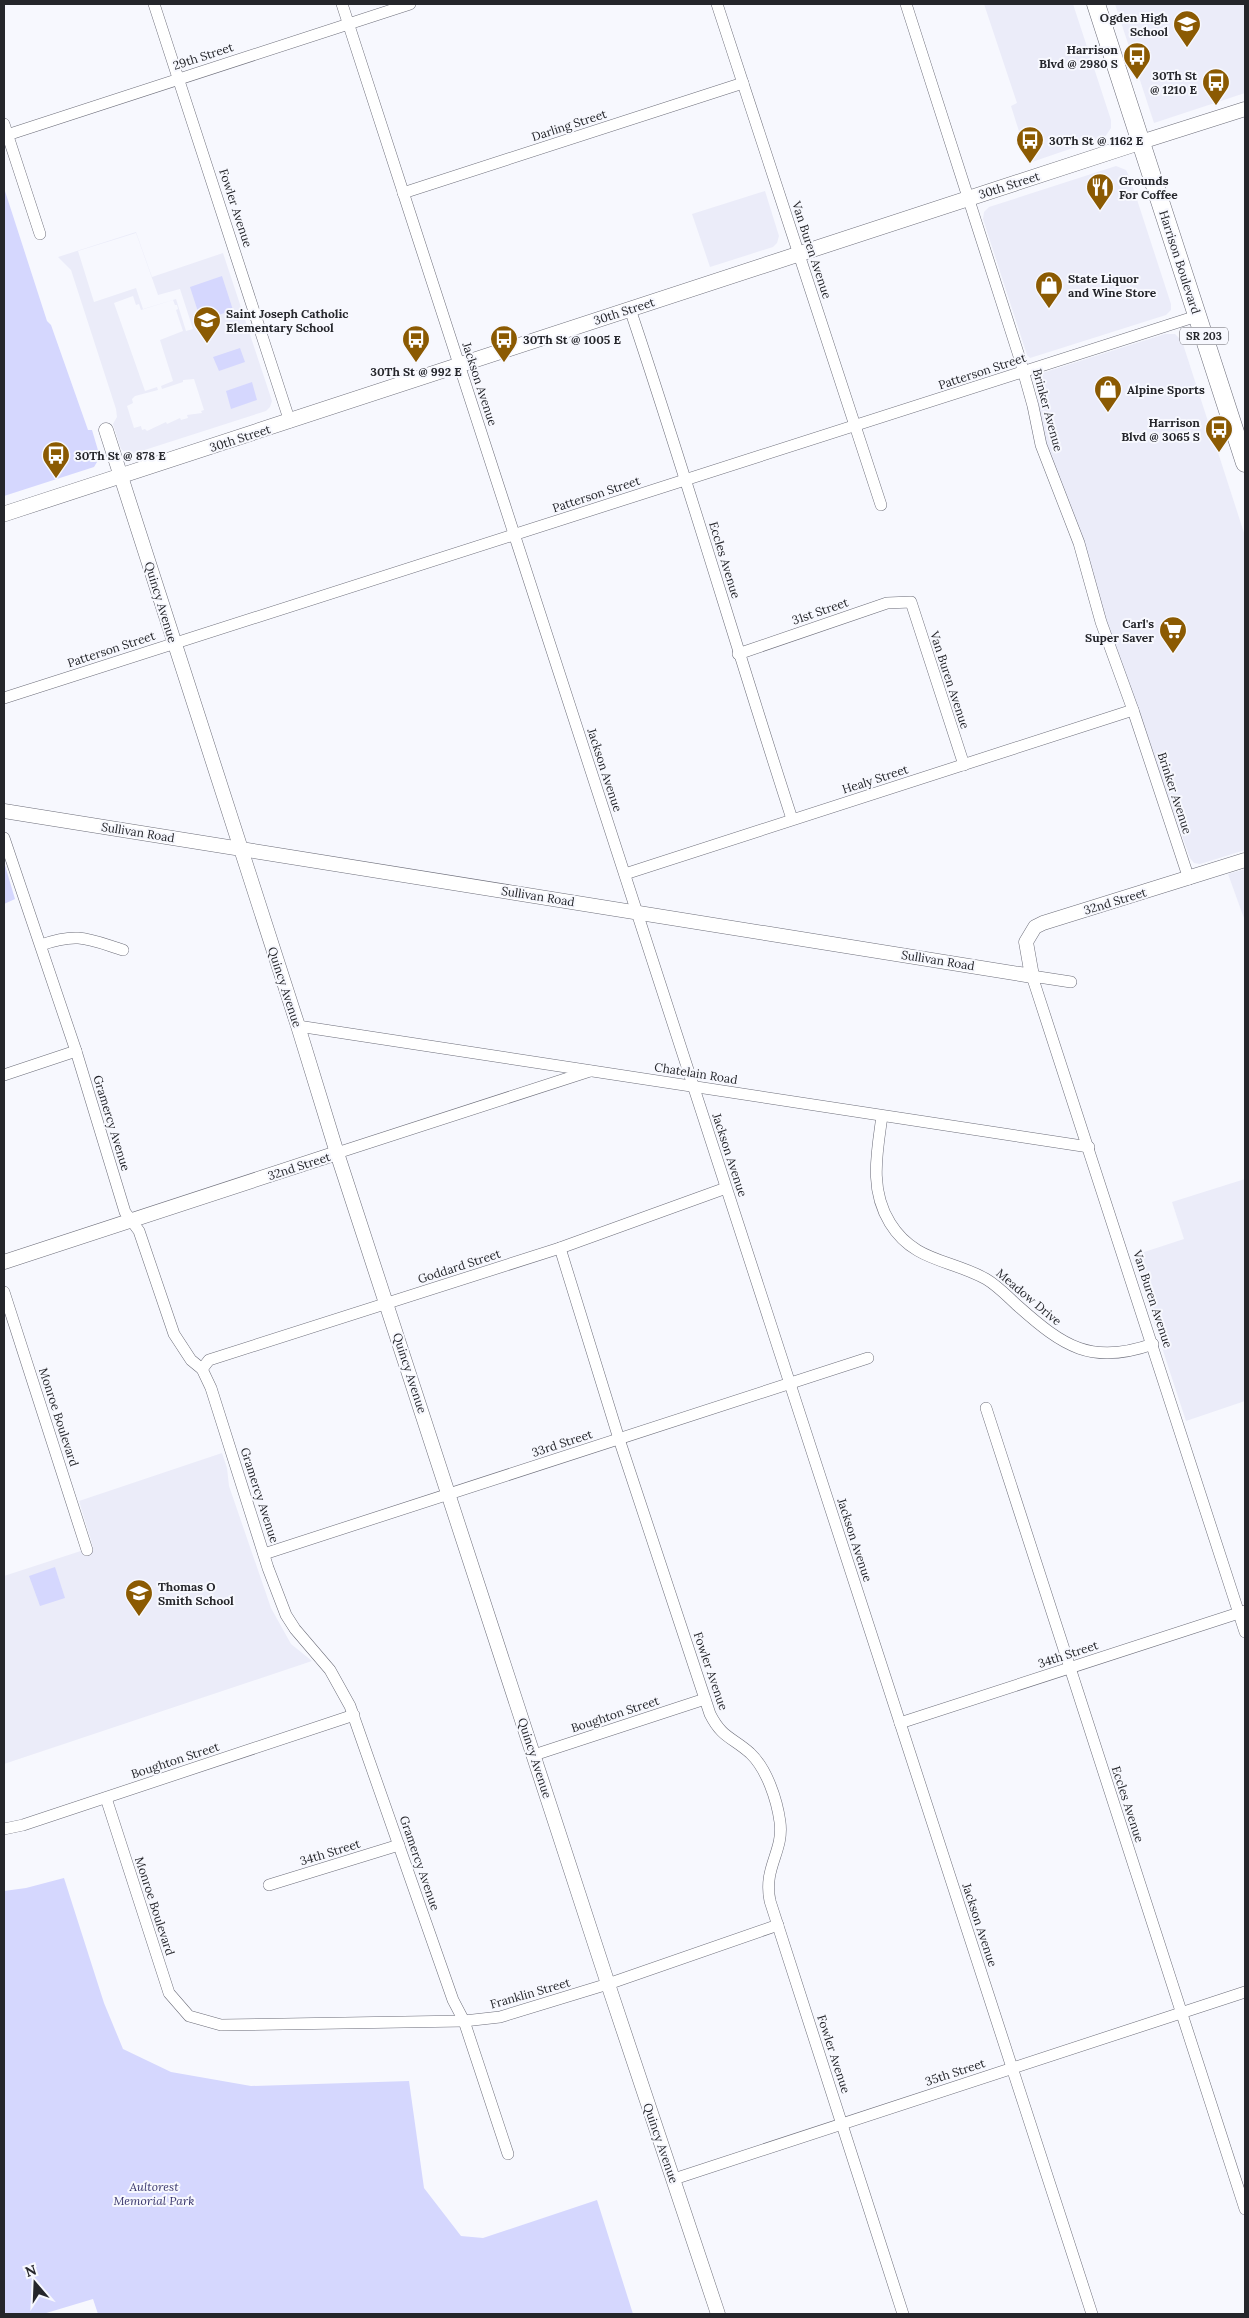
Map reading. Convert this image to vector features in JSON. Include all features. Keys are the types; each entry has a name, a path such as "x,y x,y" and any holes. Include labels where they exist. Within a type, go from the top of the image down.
{"main road":[{"name":"Harrison Boulevard","path":"1096,4 1245,462"},
{"name":"30th Street","path":"4,514 122,477 1141,142"}],"street":[{"name":"Fowler Avenue","path":"154,4 290,422"},
{"name":"Jackson Avenue","path":"342,4 1092,2314"},
{"name":"29th Street","path":"5,131 178,79 410,4"},
{"name":"Van Buren Avenue","path":"717,4 881,505"},
{"name":"Brinker Avenue","path":"906,4 970,197 1024,372 1041,445 1079,543 1101,622 1133,710 1189,879"},
{"name":"Darling Street","path":"403,193 743,83"},
{"name":"30th Street","path":"1141,142 1245,109"},
{"path":"5,131 40,234"},
{"name":"Eccles Avenue","path":"630,309 686,480 738,654 792,819"},
{"name":"Patterson Street","path":"4,698 1198,316"},
{"name":"Quincy Avenue","path":"106,430 338,1153 608,1984 718,2314"},
{"name":"Van Buren Avenue","path":"911,602 964,765"},
{"name":"31st Street","path":"738,654 887,603 911,602"},
{"name":"Healy Street","path":"624,874 1133,710"},
{"name":"Sullivan Road","path":"4,811 1071,982"},
{"name":"Gramercy Avenue","path":"4,838 76,1051 125,1212 139,1231 174,1334 191,1360 202,1369 211,1388 264,1554 286,1615 294,1629 330,1670 354,1716 453,2000 464,2021 508,2154"},
{"name":"32nd Street","path":"1032,976 1026,942 1035,927 1245,860"},
{"path":"41,945 59,938 80,936 123,950"},
{"name":"Van Buren Avenue","path":"1032,976 1242,1612 1245,1632"},
{"name":"Chatelain Road","path":"298,1026 1089,1146"},
{"path":"4,1075 76,1051"},
{"name":"32nd Street","path":"4,1262 594,1070"},
{"name":"Meadow Drive","path":"882,1116 876,1163 877,1190 887,1217 904,1241 933,1259 987,1280 1044,1330 1073,1347 1104,1353 1138,1350 1153,1344"},
{"name":"Goddard Street","path":"202,1369 209,1360 560,1248 726,1188"},
{"name":"Fowler Avenue","path":"560,1248 619,1439 710,1714 720,1731 748,1752 762,1769 778,1811 780,1823 779,1842 768,1880 770,1901 904,2314"},
{"name":"Monroe Boulevard","path":"4,1292 87,1550"},
{"name":"33rd Street","path":"264,1554 868,1358"},
{"name":"Eccles Avenue","path":"986,1408 1245,2209"},
{"name":"34th Street","path":"900,1723 1242,1612"},
{"name":"Boughton Street","path":"534,1755 705,1699"},
{"name":"Boughton Street","path":"4,1828 23,1825 354,1716"},
{"name":"Monroe Boulevard","path":"106,1798 169,1993 189,2016"},
{"name":"34th Street","path":"269,1885 399,1845"},
{"name":"Franklin Street","path":"189,2016 221,2025 464,2021 500,2017 608,1984 778,1925"},
{"name":"35th Street","path":"674,2179 1245,1992"}],"shaded area":[{"path":"984,4 1073,4 1111,120 1111,128 1105,137 1029,163 1011,106 1017,103"},
{"name":"Ogden High School","path":"1115,4 1245,4 1245,93 1154,123"},
{"path":"1116,166 1126,170 1130,178 1171,304 1171,310 1166,315 1030,358 1027,355 983,219 984,212 989,207"},
{"path":"765,191 779,236 777,243 773,247 710,267 692,214"},
{"name":"Saint Joseph Catholic Elementary School","path":"136,232 152,277 223,253 272,401 270,407 266,411 129,455 121,449 113,424 117,417 116,409 71,270 58,257","holes":["136,233 158,295 180,289 193,329 186,331 176,299 143,309 136,288 94,302 78,251","133,296 136,305 139,304 141,310 173,300 175,305 177,305 178,309 176,310 183,331 160,340 173,381 161,386 162,389 183,382 183,380 194,379 204,410 201,411 202,413 187,415 188,418 181,420 180,418 167,424 166,422 147,431 145,429 142,430 141,426 134,428 127,406 133,403 132,399 135,396 158,390 157,387 145,391 114,303"]},
{"path":"1165,334 1175,334 1182,341 1245,536 1245,850 1200,864 1194,863 1190,858 1107,626 1081,533 1044,441 1035,381 1039,374"},
{"path":"1245,869 1245,921 1228,874"},
{"path":"1245,1179 1245,1401 1186,1421 1132,1256 1184,1239 1172,1202"},
{"name":"Thomas O Smith School","path":"222,1453 227,1468 229,1486 271,1608 291,1644 312,1661 4,1764 4,1576 93,1547 79,1501"}],"green space":[{"path":"4,188 47,321 51,325 88,430 92,430 100,457 94,467 4,496"},
{"path":"222,276 233,310 201,321 190,287"},
{"path":"240,348 245,362 219,371 213,357"},
{"path":"252,382 257,400 231,409 226,391"},
{"path":"4,862 15,899 4,904"},
{"path":"55,1567 65,1598 40,1606 29,1576"},
{"name":"Aultorest Memorial Park","path":"64,1878 104,2003 123,2049 171,2072 251,2086 409,2081 424,2188 461,2236 483,2238 597,2200 633,2314 98,2314 93,2299 43,2314 4,2314 4,1891 26,1888"}],"place":[{"name":"Ogden High School","path":"1187,48"},
{"name":"Harrison Blvd @ 2980 S","path":"1137,80"},
{"name":"30Th St @ 1210 E","path":"1216,106"},
{"name":"30Th St @ 1162 E","path":"1030,164"},
{"name":"Grounds For Coffee","path":"1100,211"},
{"name":"State Liquor and Wine Store","path":"1049,309"},
{"name":"Saint Joseph Catholic Elementary School","path":"207,344"},
{"name":"30Th St @ 992 E","path":"416,363"},
{"name":"30Th St @ 1005 E","path":"504,363"},
{"name":"Alpine Sports","path":"1108,413"},
{"name":"Harrison Blvd @ 3065 S","path":"1219,453"},
{"name":"30Th St @ 878 E","path":"56,479"},
{"name":"Carl's Super Saver","path":"1173,654"},
{"name":"Thomas O Smith School","path":"139,1617"}]}
